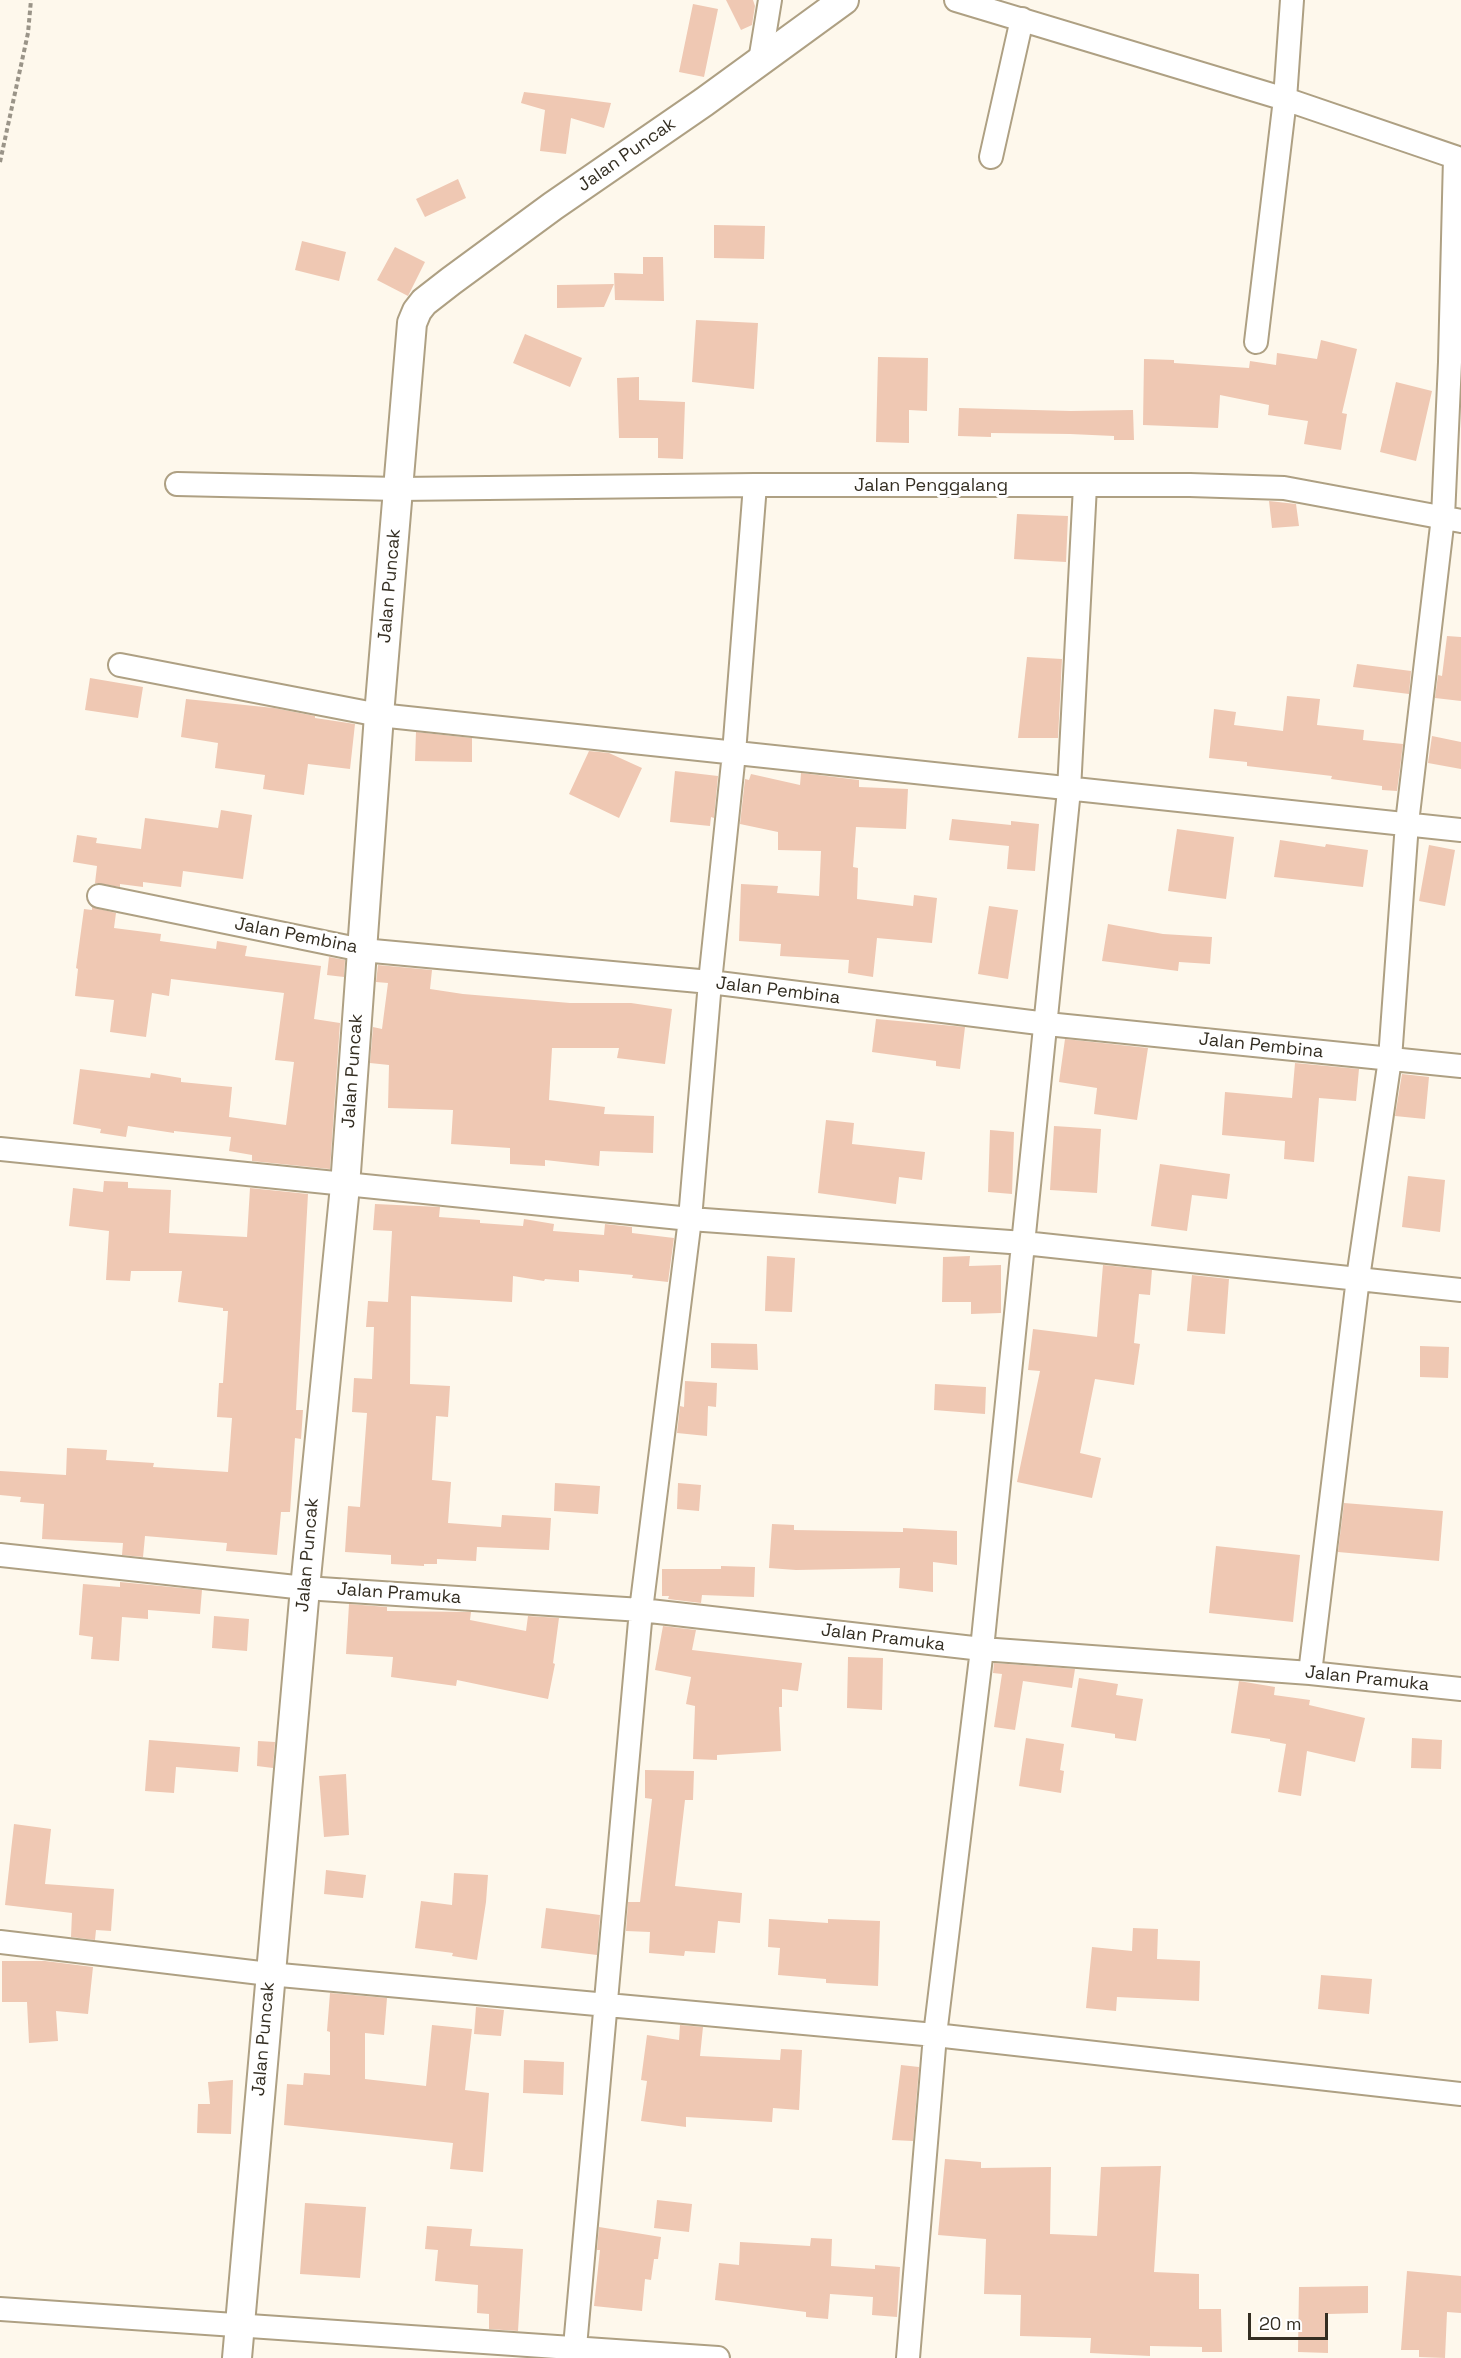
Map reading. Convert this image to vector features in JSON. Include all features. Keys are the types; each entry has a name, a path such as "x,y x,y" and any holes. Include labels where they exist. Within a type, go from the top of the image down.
{"street":[{"path":"760,62 770,0"},
{"name":"Jalan Puncak","path":"237,2358 269,1974 345,1186 379,715 412,323 424,302 553,206 760,62 844,0"},
{"path":"957,0 1285,99 1458,158 1450,362 1452,519 1407,823 1390,1059 1358,1278 1310,1673"},
{"path":"1256,342 1285,99 1292,0"},
{"path":"991,157 1022,19"},
{"name":"Jalan Penggalang","path":"177,484 398,489 1190,484 1284,488 1452,519"},
{"path":"575,2354 641,1610 690,1219 710,982 734,753 755,485"},
{"path":"908,2358 935,2035 982,1649 1047,1024 1069,790 1085,486"},
{"path":"120,665 379,715 1461,830"},
{"name":"Jalan Pembina","path":"99,896 362,950 710,982 1047,1024 1461,1066"},
{"path":"0,1149 345,1186 690,1219 1024,1243 1461,1290"},
{"name":"Jalan Pramuka","path":"0,1555 305,1588 641,1610 982,1649 1310,1673 1461,1689"},
{"path":"0,1942 269,1974 935,2035 1461,2094"},
{"path":"0,2309 575,2354 718,2358"}],"path":[{"path":"0,162 28,33 31,0"}],"building":[{"path":"726,0 753,0 755,6 752,25 741,30"},
{"path":"693,4 718,9 704,77 679,72"},
{"path":"524,92 611,103 604,128 571,118 566,154 540,151 545,110 521,103"},
{"path":"458,179 466,198 425,217 416,199"},
{"path":"714,225 765,226 764,259 714,258"},
{"path":"302,241 346,252 339,281 295,270"},
{"path":"395,247 425,262 408,296 377,280"},
{"path":"643,257 663,257 664,301 615,300 614,273 643,274"},
{"path":"614,284 604,307 557,308 557,285"},
{"path":"696,320 758,323 754,389 692,382"},
{"path":"525,334 582,358 570,387 513,363"},
{"path":"1321,340 1357,349 1342,413 1347,414 1341,450 1304,444 1308,421 1268,415 1269,405 1220,395 1218,428 1143,425 1144,359 1249,368 1250,361 1276,365 1277,353 1317,359"},
{"path":"878,357 928,358 927,411 909,410 909,443 876,442"},
{"path":"639,377 639,400 685,402 683,459 658,458 658,438 619,438 617,378"},
{"path":"1396,382 1432,391 1416,461 1380,452"},
{"path":"959,408 1133,410 1134,440 1114,440 1114,436 1070,434 991,433 991,437 958,436"},
{"path":"1269,501 1296,504 1299,526 1272,528"},
{"path":"1017,514 1068,516 1066,562 1014,559"},
{"path":"1447,636 1461,637 1461,701 1435,698 1438,675 1442,676"},
{"path":"1027,657 1062,659 1058,738 1018,738"},
{"path":"1357,664 1411,671 1409,694 1353,687"},
{"path":"90,678 143,687 138,718 85,710"},
{"path":"1287,696 1320,699 1317,725 1364,730 1363,740 1403,744 1397,791 1382,790 1382,786 1331,779 1332,776 1247,766 1247,762 1209,758 1214,709 1236,712 1234,725 1283,731"},
{"path":"186,699 274,708 315,716 315,718 355,724 350,769 308,764 304,795 263,789 265,775 215,768 218,743 181,737"},
{"path":"416,732 472,738 472,762 415,761"},
{"path":"1432,736 1461,742 1461,769 1428,763"},
{"path":"589,751 609,753 642,768 619,818 569,794"},
{"path":"675,771 718,776 714,818 711,817 710,826 670,822"},
{"path":"801,773 859,780 859,787 908,789 906,829 856,827 853,867 858,868 857,899 913,906 914,895 937,898 932,943 877,938 873,977 848,973 849,960 780,956 781,944 739,941 741,884 778,886 777,893 819,896 821,851 778,850 778,832 740,824 745,779 749,780 751,774 800,785"},
{"path":"221,810 252,815 243,879 183,871 181,887 143,882 143,887 120,884 120,887 95,883 97,866 73,862 77,835 97,838 96,843 141,849 145,818 218,828"},
{"path":"952,819 1011,825 1011,821 1039,824 1035,871 1007,869 1009,846 949,840"},
{"path":"1177,829 1234,837 1226,899 1168,891"},
{"path":"1280,840 1325,847 1326,844 1368,850 1363,887 1274,877"},
{"path":"1429,845 1455,850 1445,906 1419,901"},
{"path":"989,906 1018,910 1008,979 978,974"},
{"path":"92,907 116,913 114,928 161,934 160,941 216,949 217,941 247,946 245,956 321,966 314,1019 340,1023 330,1169 252,1161 252,1155 229,1151 231,1137 174,1131 174,1133 128,1126 126,1137 100,1133 101,1129 73,1124 80,1069 150,1078 151,1073 181,1078 181,1082 232,1087 229,1117 286,1125 294,1062 275,1060 284,993 171,979 169,996 152,993 146,1037 110,1032 114,1000 75,996 78,969 76,968 84,909 92,910"},
{"path":"1108,924 1163,934 1212,937 1210,964 1179,962 1178,971 1102,961"},
{"path":"329,957 345,960 344,977 327,975"},
{"path":"378,965 432,970 430,989 463,994 570,1003 631,1003 672,1009 665,1064 617,1058 619,1048 552,1048 549,1100 605,1107 604,1114 654,1116 653,1153 600,1151 599,1166 545,1160 545,1166 510,1164 510,1148 451,1144 453,1110 388,1108 389,1065 370,1063 373,1027 382,1029 388,983 376,982"},
{"path":"876,1019 965,1027 960,1069 936,1066 936,1061 872,1052"},
{"path":"1065,1039 1148,1048 1137,1120 1094,1114 1097,1088 1059,1082"},
{"path":"1295,1063 1359,1069 1356,1101 1319,1098 1314,1162 1284,1159 1285,1141 1222,1135 1225,1092 1292,1098"},
{"path":"1402,1074 1429,1077 1425,1119 1395,1116"},
{"path":"826,1120 854,1123 852,1144 925,1152 922,1180 899,1177 896,1204 818,1193"},
{"path":"1054,1126 1101,1129 1097,1193 1050,1190"},
{"path":"990,1130 1014,1132 1012,1194 988,1192"},
{"path":"1160,1164 1230,1174 1227,1199 1192,1195 1187,1231 1151,1226"},
{"path":"1408,1176 1445,1180 1440,1232 1402,1227"},
{"path":"104,1181 128,1182 128,1188 171,1190 169,1233 247,1237 250,1188 308,1194 296,1410 303,1410 301,1439 295,1438 290,1512 281,1512 277,1555 226,1551 227,1543 145,1536 143,1557 122,1555 123,1543 42,1539 44,1504 20,1502 21,1497 0,1495 0,1471 66,1475 67,1448 107,1450 106,1460 154,1463 153,1467 228,1472 232,1418 217,1417 219,1383 223,1383 228,1311 223,1311 223,1308 178,1302 182,1271 131,1271 130,1281 106,1280 109,1231 69,1226 73,1188 103,1192"},
{"path":"375,1204 440,1207 439,1217 480,1220 480,1223 523,1226 524,1219 554,1224 553,1231 604,1235 605,1224 632,1227 632,1233 674,1238 668,1282 632,1278 633,1275 579,1270 579,1282 545,1279 544,1281 513,1276 512,1302 411,1296 410,1384 450,1386 448,1417 436,1416 432,1480 451,1482 448,1523 501,1527 502,1515 551,1518 549,1550 477,1547 476,1561 437,1559 437,1564 424,1564 424,1566 391,1564 391,1555 345,1552 348,1506 360,1507 367,1413 352,1412 354,1378 372,1379 374,1327 366,1327 368,1301 388,1302 392,1231 373,1230"},
{"path":"767,1256 795,1258 792,1312 765,1311"},
{"path":"970,1256 969,1266 1001,1265 1001,1313 971,1314 971,1302 942,1302 943,1257"},
{"path":"1103,1265 1152,1270 1150,1295 1139,1294 1134,1343 1140,1344 1134,1385 1095,1379 1080,1453 1101,1458 1092,1498 1017,1482 1040,1371 1028,1370 1033,1329 1097,1337"},
{"path":"1192,1275 1229,1279 1225,1334 1187,1331"},
{"path":"711,1343 757,1344 758,1370 711,1368"},
{"path":"1420,1346 1449,1347 1448,1378 1420,1377"},
{"path":"685,1381 717,1383 716,1407 708,1406 707,1436 677,1433 680,1406 684,1407"},
{"path":"935,1384 986,1387 985,1414 934,1410"},
{"path":"555,1483 600,1486 598,1514 554,1511"},
{"path":"678,1483 701,1485 699,1511 677,1509"},
{"path":"1344,1503 1443,1511 1439,1561 1338,1552"},
{"path":"772,1524 794,1525 794,1530 903,1532 903,1528 957,1531 957,1565 933,1562 933,1592 899,1588 900,1568 796,1570 769,1568"},
{"path":"1216,1546 1300,1555 1293,1622 1209,1613"},
{"path":"721,1566 755,1567 754,1597 702,1595 701,1603 668,1599 669,1596 662,1596 662,1569 721,1569"},
{"path":"120,1582 202,1590 200,1614 148,1610 148,1619 122,1617 119,1661 91,1659 93,1637 79,1635 83,1584 120,1587"},
{"path":"349,1604 387,1607 387,1611 471,1612 470,1620 526,1631 528,1616 559,1618 553,1663 555,1664 548,1699 457,1680 456,1686 391,1677 393,1657 346,1654"},
{"path":"214,1616 249,1619 247,1651 212,1648"},
{"path":"663,1626 696,1630 692,1650 802,1663 798,1691 782,1689 782,1707 779,1707 781,1751 717,1755 717,1760 693,1759 695,1706 686,1704 691,1677 655,1670"},
{"path":"848,1657 883,1658 882,1710 847,1708"},
{"path":"994,1663 1075,1669 1072,1688 1023,1681 1015,1730 994,1727 1002,1674 993,1673"},
{"path":"1079,1678 1118,1684 1116,1695 1143,1699 1136,1741 1115,1738 1115,1734 1071,1727"},
{"path":"1239,1681 1275,1687 1274,1695 1310,1700 1309,1705 1365,1718 1355,1762 1307,1751 1301,1796 1278,1792 1286,1744 1231,1733"},
{"path":"1026,1738 1064,1744 1060,1770 1064,1771 1061,1793 1019,1786"},
{"path":"1412,1738 1442,1740 1441,1769 1411,1768"},
{"path":"149,1740 240,1747 238,1772 176,1767 174,1793 145,1791"},
{"path":"258,1741 275,1742 273,1768 257,1766"},
{"path":"645,1770 694,1771 693,1800 685,1800 675,1886 742,1893 740,1923 718,1921 715,1953 685,1951 684,1956 649,1953 650,1932 626,1931 628,1902 640,1902 652,1799 645,1798"},
{"path":"346,1774 349,1835 324,1837 319,1776"},
{"path":"14,1824 51,1829 45,1884 114,1889 111,1931 96,1930 95,1940 71,1937 72,1913 5,1905"},
{"path":"326,1870 366,1875 363,1898 324,1894"},
{"path":"454,1873 488,1875 477,1960 452,1956 453,1953 415,1948 421,1901 452,1905"},
{"path":"546,1908 600,1915 597,1955 541,1948"},
{"path":"769,1919 828,1923 828,1919 880,1921 878,1986 826,1983 826,1979 778,1975 780,1948 768,1947"},
{"path":"1133,1928 1158,1929 1157,1959 1200,1961 1199,2001 1117,1997 1116,2011 1086,2008 1092,1947 1132,1951"},
{"path":"2,1961 45,1961 93,1967 88,2014 56,2011 58,2041 29,2043 27,2002 2,2002"},
{"path":"1321,1975 1372,1979 1369,2014 1318,2009"},
{"path":"330,1993 387,1998 384,2035 365,2033 365,2079 426,2086 432,2025 472,2029 465,2090 489,2093 483,2172 450,2169 453,2143 284,2125 287,2084 303,2085 304,2073 330,2075 330,2032 327,2031"},
{"path":"476,2007 504,2010 501,2036 474,2034"},
{"path":"680,2025 703,2027 700,2056 780,2060 781,2049 802,2050 799,2110 773,2108 772,2122 686,2117 686,2127 641,2121 647,2081 641,2080 647,2035 679,2040"},
{"path":"524,2060 564,2062 563,2095 523,2093"},
{"path":"901,2065 919,2067 913,2141 892,2140"},
{"path":"233,2080 231,2134 197,2133 198,2104 210,2104 208,2082"},
{"path":"945,2159 981,2162 981,2168 1051,2167 1050,2234 1097,2236 1101,2167 1161,2166 1154,2272 1199,2274 1199,2309 1221,2309 1222,2352 1202,2352 1202,2347 1150,2346 1150,2356 1090,2353 1091,2338 1020,2336 1021,2295 984,2294 986,2239 938,2235"},
{"path":"657,2200 692,2204 689,2232 654,2228"},
{"path":"305,2203 366,2207 360,2278 300,2274"},
{"path":"427,2226 472,2229 470,2246 523,2249 518,2331 489,2329 489,2314 477,2313 478,2285 435,2281 438,2250 425,2249"},
{"path":"599,2227 661,2237 658,2259 654,2259 651,2280 645,2279 642,2311 594,2306 600,2250 597,2250"},
{"path":"811,2238 832,2239 831,2266 875,2269 875,2265 900,2267 897,2317 872,2315 873,2297 830,2294 828,2319 806,2317 806,2312 715,2300 719,2263 739,2265 740,2242 810,2246"},
{"path":"1407,2271 1461,2276 1461,2313 1447,2312 1445,2358 1419,2357 1419,2350 1401,2350"},
{"path":"1368,2286 1368,2313 1328,2314 1328,2353 1298,2352 1299,2287"}]}
